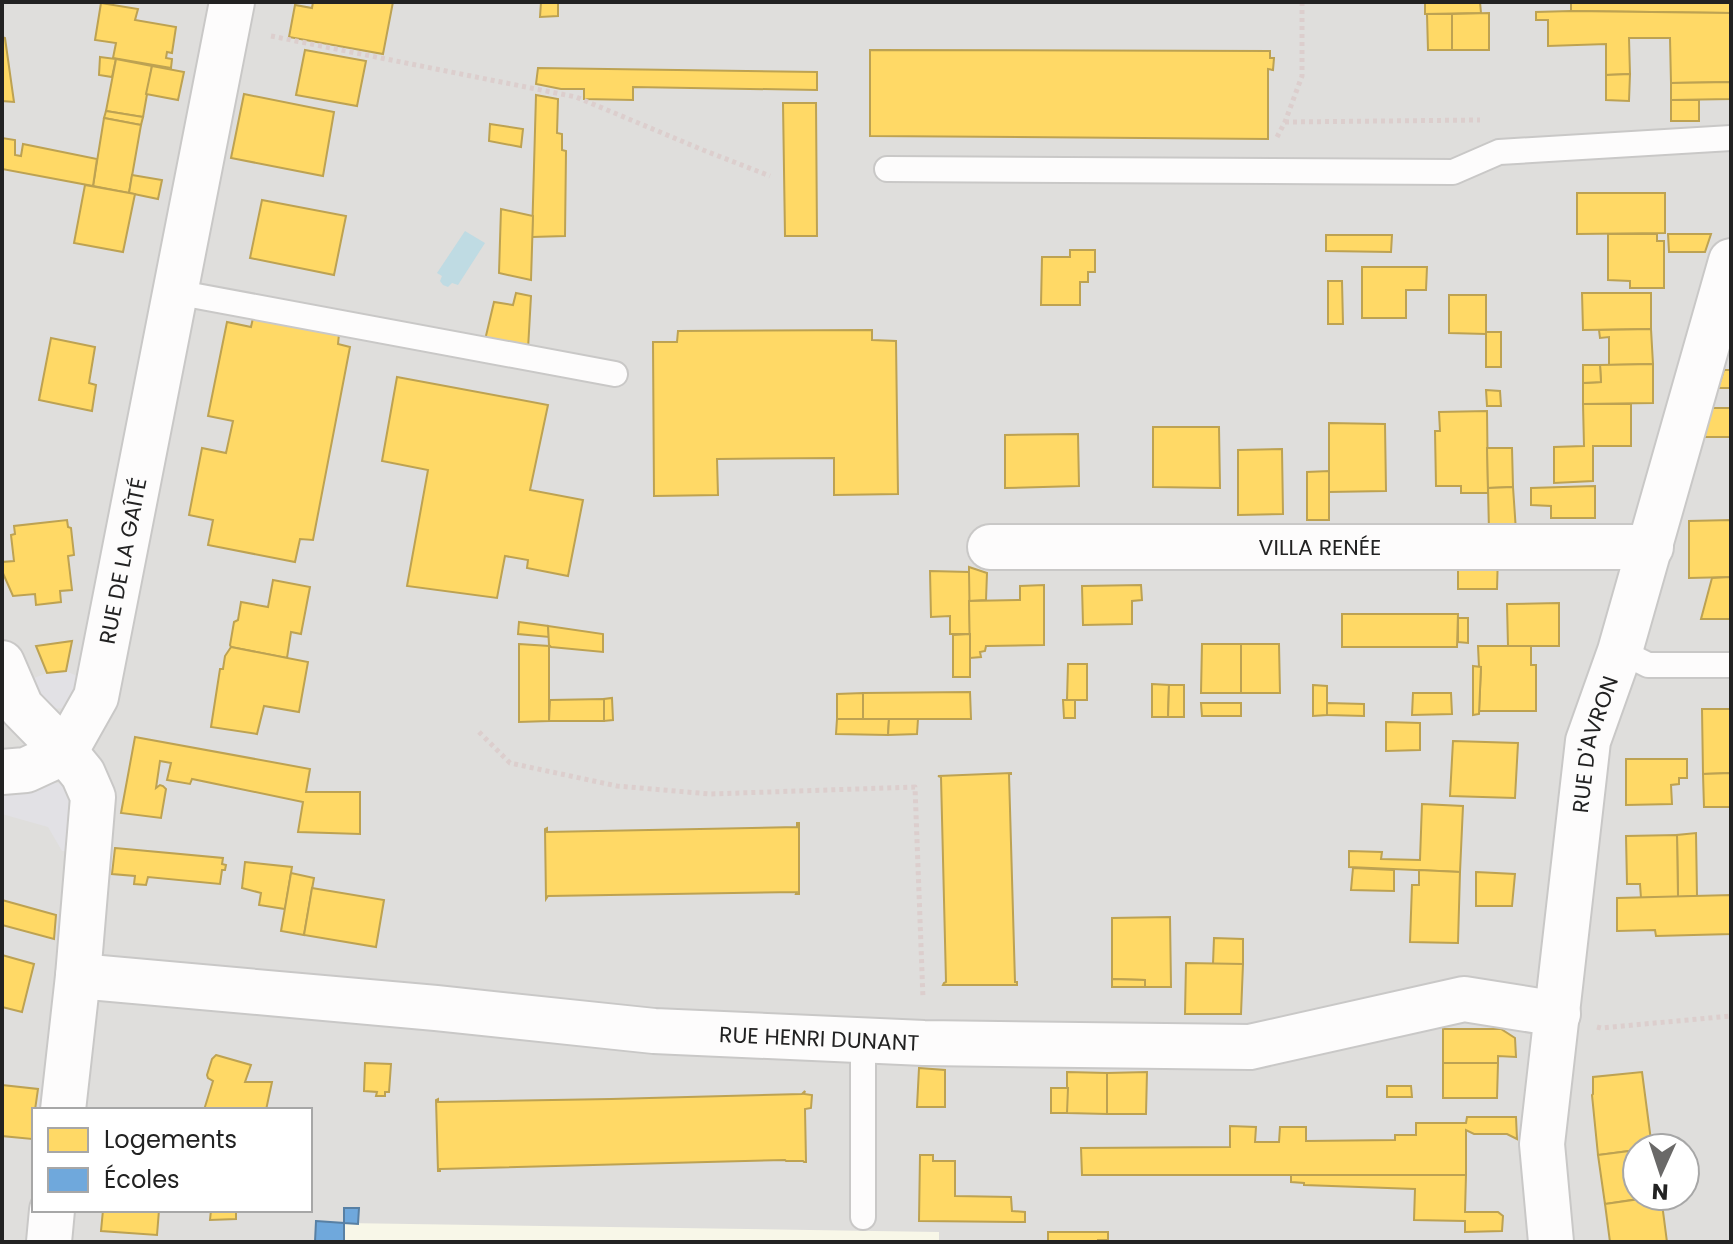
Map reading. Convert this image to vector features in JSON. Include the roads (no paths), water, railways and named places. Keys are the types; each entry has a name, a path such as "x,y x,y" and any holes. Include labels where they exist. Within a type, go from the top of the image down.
{"street":[{"name":"RUE DE LA GAÎTÉ","path":"65,752 96,697 229,14"},
{"name":"RUE D'AVRON","path":"1551,1242 1542,1144 1588,741 1620,651 1651,547 1731,261"},
{"name":"VILLA RENÉE","path":"990,547 1651,547"},
{"path":"2,663 21,707 83,774 93,797 63,1108"},
{"path":"2,772 26,770 65,752"},
{"name":"RUE HENRI DUNANT","path":"78,976 654,1031 924,1043 1250,1047 1464,999 1558,1014"},
{"path":"49,1242 52,1212"}],"lane":[{"path":"887,169 1453,172 1499,152 1731,138"},
{"path":"175,292 615,374"},
{"path":"1620,651 1648,665 1731,665"},
{"path":"863,1039 863,1217"}],"water":[{"path":"465,231 485,243 458,285 452,283 448,287 443,285 440,281 442,276 437,273"}]}
